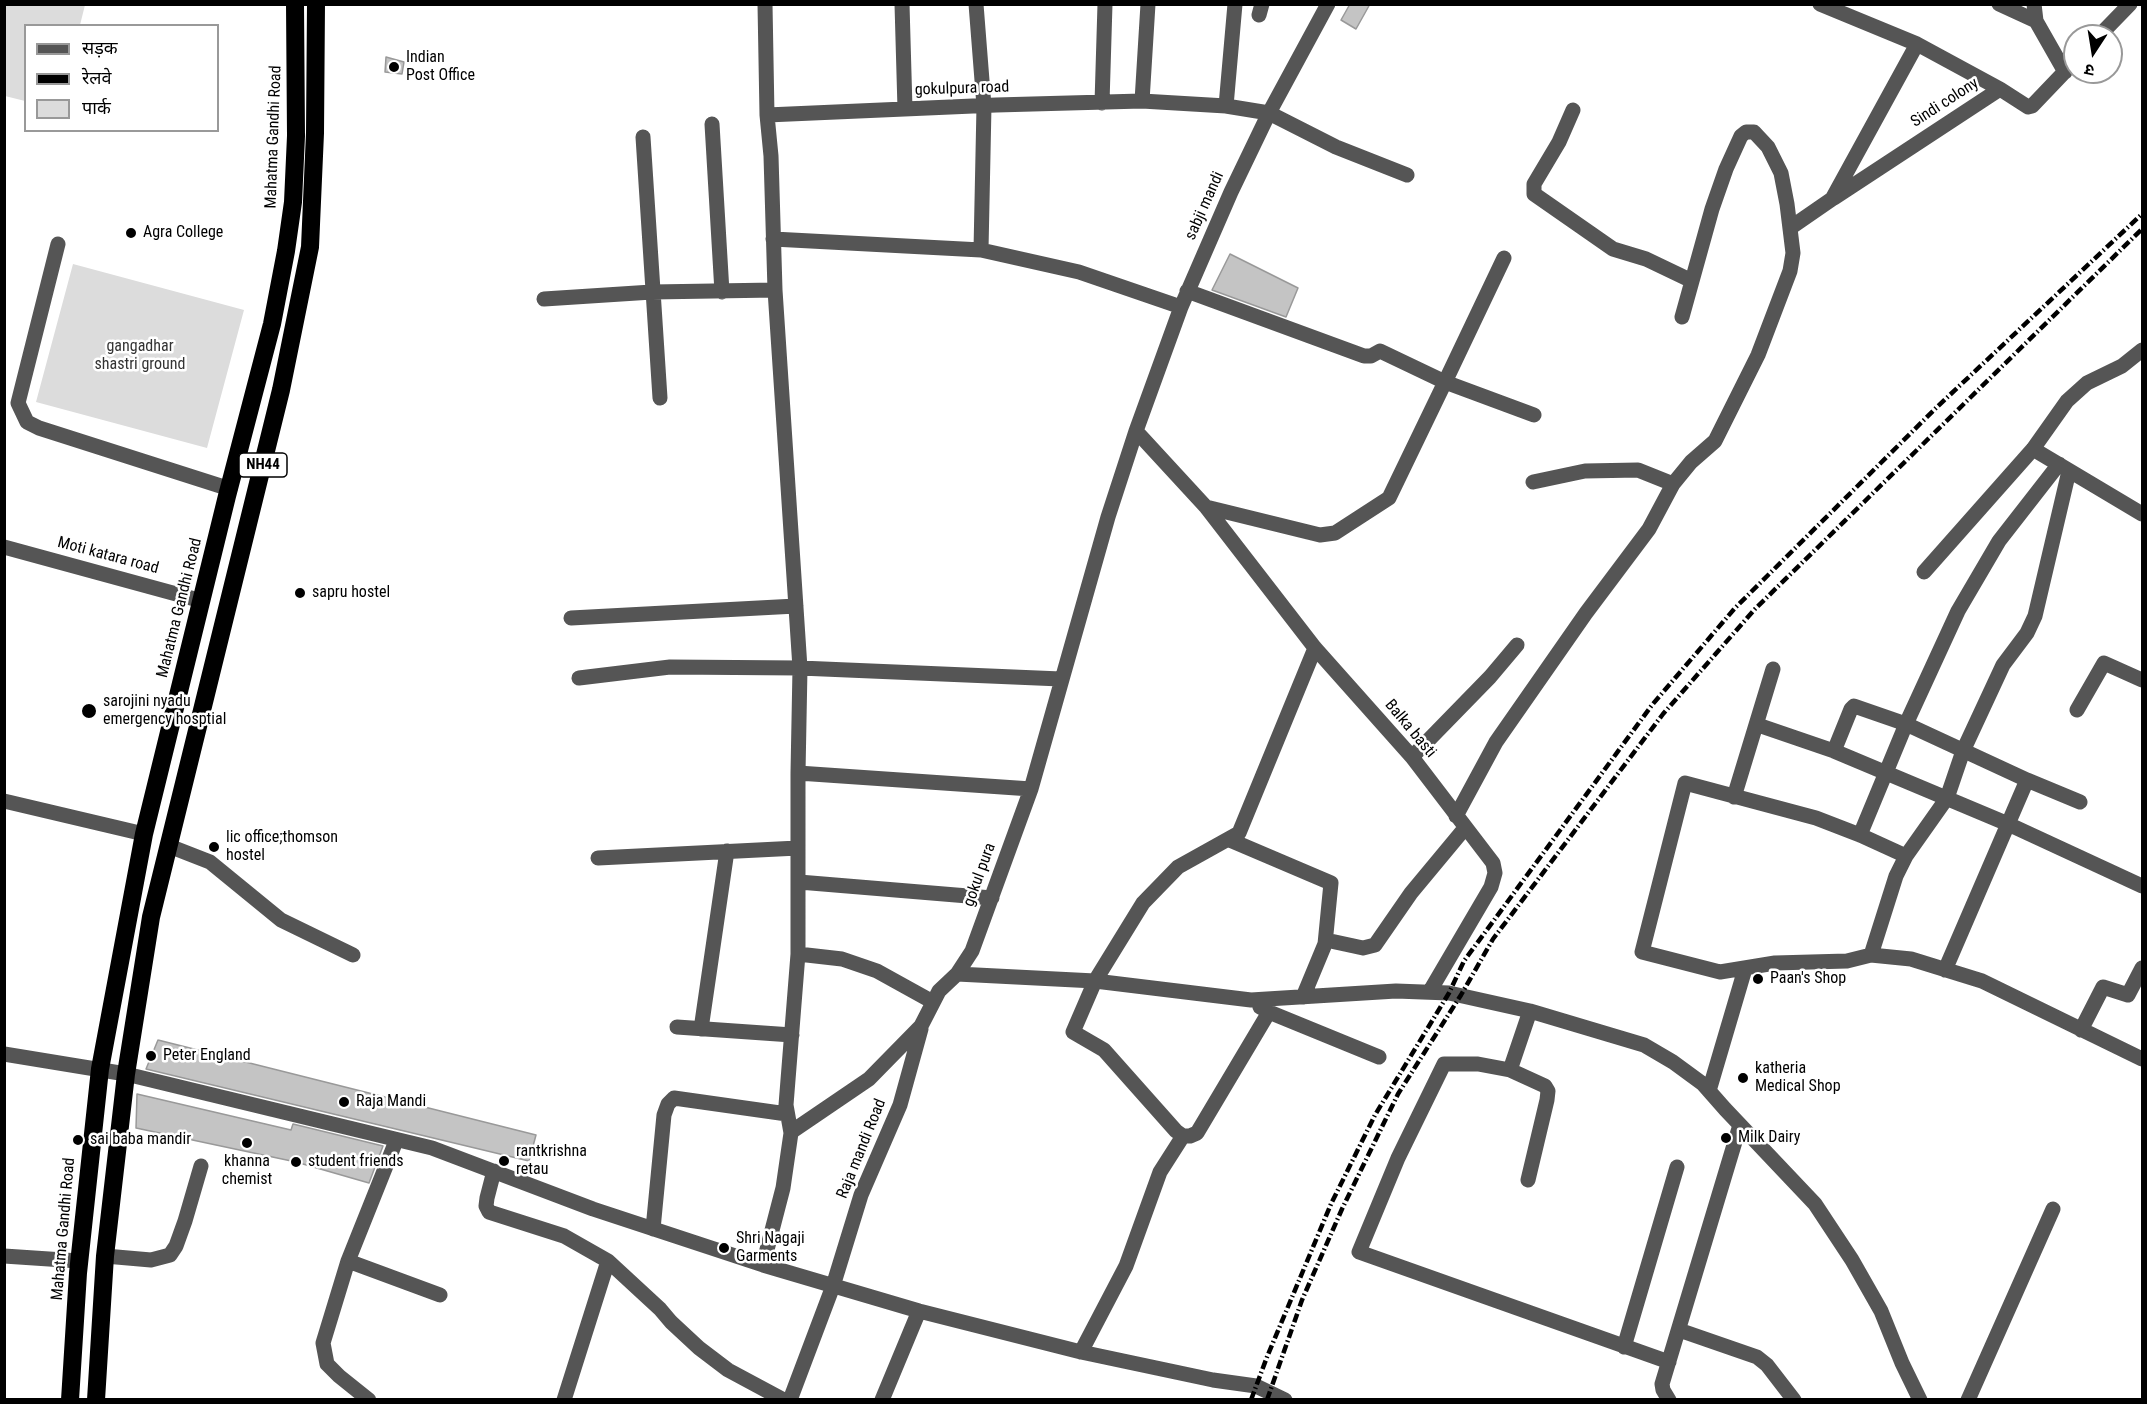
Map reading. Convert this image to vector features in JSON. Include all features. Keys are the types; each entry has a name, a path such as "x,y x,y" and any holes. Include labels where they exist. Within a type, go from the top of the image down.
{"highway":[{"name":"Mahatma Gandhi Road","path":"70,1400 80,1261 99,1069 144,834 273,324 293,202 296,136 295,4"},
{"name":"NH44","path":"96,1400 105,1256 126,1074 151,917 281,390 310,247 315,133 316,4"}],"street":[{"path":"763,1265 783,1188 791,1133 787,1114 787,1091 798,954 800,668 775,290 771,156 767,116 765,4"},
{"path":"902,4 905,109"},
{"path":"976,4 984,106 981,250"},
{"path":"1102,103 1105,4"},
{"path":"1142,101 1148,4"},
{"path":"1226,106 1235,4"},
{"name":"sabji mandi","path":"1136,431 1187,291 1231,192 1269,113 1328,4"},
{"name":"Sindi colony","path":"1820,4 1917,44 2000,89 2028,107 2032,106 2063,74"},
{"path":"1999,4 2036,21 2063,58"},
{"path":"2034,4 2036,21"},
{"path":"2111,24 2130,4"},
{"name":"Sindi colony","path":"1821,207 1917,44"},
{"name":"Sindi colony","path":"1790,228 2000,89"},
{"name":"gokulpura road","path":"767,116 1142,101 1226,106 1269,113 1336,147 1407,175"},
{"path":"1573,110 1559,142 1534,184 1534,194 1613,249 1646,259 1692,281"},
{"path":"712,124 722,292"},
{"path":"1456,816 1496,742 1586,613 1649,529 1673,484 1691,462 1715,441 1758,355 1790,271 1793,253 1787,204 1777,162 1754,132 1746,132 1737,141 1725,169 1682,317"},
{"path":"643,137 660,398"},
{"path":"773,239 981,250 1079,272 1181,307"},
{"path":"58,244 18,403 27,422 39,428 230,489"},
{"path":"1206,507 1320,535 1335,533 1389,498 1504,258"},
{"path":"543,299 652,292 775,290"},
{"path":"1187,291 1364,356 1371,356 1380,351 1445,382 1534,415"},
{"path":"1924,572 2039,442 2067,401 2087,383 2122,366 2142,350"},
{"name":"Balka basti","path":"1136,431 1206,507 1315,648 1412,757 1493,863 1495,873 1491,887 1430,991"},
{"name":"gokul pura","path":"791,1133 869,1079 921,1026 933,1002 946,983 957,974 972,951 1031,789 1108,517 1136,431"},
{"path":"2039,442 2064,468 2142,514"},
{"path":"1860,835 1906,724 1958,611 1999,541 2064,468"},
{"path":"1871,955 1896,876 1906,856 1947,798 1963,750 2003,665 2027,633 2035,616 2064,468"},
{"path":"1533,482 1585,471 1638,470 1673,484"},
{"name":"Moti katara road","path":"4,547 202,600"},
{"path":"571,618 796,606"},
{"path":"1412,757 1490,677 1517,645"},
{"path":"1269,1012 1197,1133 1190,1137 1183,1136 1104,1050 1073,1032 1095,981 1143,903 1178,867 1230,840 1241,829 1315,648"},
{"path":"2077,710 2104,663 2142,680"},
{"path":"579,678 670,667 800,668 1061,679"},
{"path":"1734,798 1773,669"},
{"path":"1834,751 1853,706 1906,724 2080,802"},
{"path":"1758,724 1834,751 1947,798 2142,886"},
{"path":"798,773 1031,789"},
{"path":"1945,970 2027,780"},
{"path":"1906,856 1816,818 1734,798 1685,783 1642,952 1720,972 1775,963 1847,961 1871,955 1911,959 1982,981 2142,1059"},
{"path":"4,801 144,834"},
{"path":"1326,940 1363,948 1375,945 1411,893 1466,828"},
{"path":"1230,840 1331,883 1326,940 1303,997"},
{"path":"169,846 210,862 280,920 353,955"},
{"path":"598,858 798,848"},
{"path":"701,1029 727,851"},
{"path":"799,882 992,898"},
{"path":"798,954 842,959 877,971 933,1002"},
{"path":"2081,1030 2103,987 2128,995 2142,968"},
{"path":"1709,1091 1745,969"},
{"path":"957,974 1095,981 1251,1000 1430,991 1461,995 1530,1011 1624,1037 1644,1045 1688,1071 1815,1204 1840,1241 1881,1311 1920,1400"},
{"path":"1251,1000 1269,1012 1379,1057"},
{"path":"1510,1070 1530,1011"},
{"name":"Raja mandi Road","path":"790,1400 833,1286 861,1195 900,1105 921,1026"},
{"path":"677,1027 792,1035"},
{"path":"4,1054 126,1074 432,1148 653,1229 833,1286 919,1311 1081,1352 1213,1380 1256,1386 1285,1400"},
{"path":"1528,1180 1548,1091 1545,1086 1510,1070 1478,1064 1444,1064 1398,1158 1359,1252 1669,1362"},
{"path":"653,1229 664,1115 668,1104 674,1098 787,1114"},
{"path":"1669,1400 1662,1387 1740,1125"},
{"path":"1081,1352 1126,1266 1160,1172 1183,1136"},
{"path":"369,1400 327,1364 323,1342 348,1261 396,1141"},
{"path":"105,1256 151,1260 170,1255 176,1246 185,1221 201,1166"},
{"path":"1624,1347 1677,1167"},
{"path":"494,1172 487,1198 486,1206 489,1212 564,1236 608,1261 699,1348 728,1370 784,1400"},
{"path":"1968,1400 2054,1209"},
{"path":"4,1256 80,1261"},
{"path":"348,1261 440,1295"},
{"path":"564,1400 608,1261"},
{"path":"882,1400 919,1311"},
{"path":"1678,1330 1757,1357 1767,1365 1794,1400"}],"green space":[{"path":"4,5 85,5 80,24 24,24 24,101 5,96"},
{"name":"gangadhar shastri ground","path":"73,264 244,310 207,448 36,402"}],"building":[{"path":"1350,4 1370,4 1356,29 1341,20"},
{"name":"Indian Post Office","path":"386,57 404,62 402,74 385,72"},
{"path":"1230,254 1298,288 1286,317 1212,290"},
{"name":"Raja Mandi","path":"158,1040 536,1135 529,1161 146,1069"},
{"name":"Raja Mandi","path":"137,1094 291,1130 293,1124 383,1146 369,1183 296,1162 136,1128"}],"railway":[{"path":"1251,1400 1331,1204 1375,1115 1449,993 1464,961 1652,705 1735,608 1937,407 2142,214"},
{"path":"1267,1400 1302,1300 1342,1209 1398,1094 1461,995 1493,939 1663,714 1755,609 2142,229"}],"place":[{"name":"Indian Post Office","path":"394,67"},
{"name":"Agra College","path":"131,233"},
{"name":"sapru hostel","path":"300,593"},
{"name":"sarojini nyadu emergency hosptial","path":"89,711"},
{"name":"lic office;thomson hostel","path":"214,847"},
{"name":"Paan's Shop","path":"1758,979"},
{"name":"Peter England","path":"151,1056"},
{"name":"katheria Medical Shop","path":"1743,1078"},
{"name":"Raja Mandi","path":"344,1102"},
{"name":"Milk Dairy","path":"1726,1138"},
{"name":"sai baba mandir","path":"78,1140"},
{"name":"khanna chemist","path":"247,1143"},
{"name":"rantkrishna retau","path":"504,1161"},
{"name":"student friends","path":"296,1162"},
{"name":"Shri Nagaji Garments","path":"724,1248"}]}
